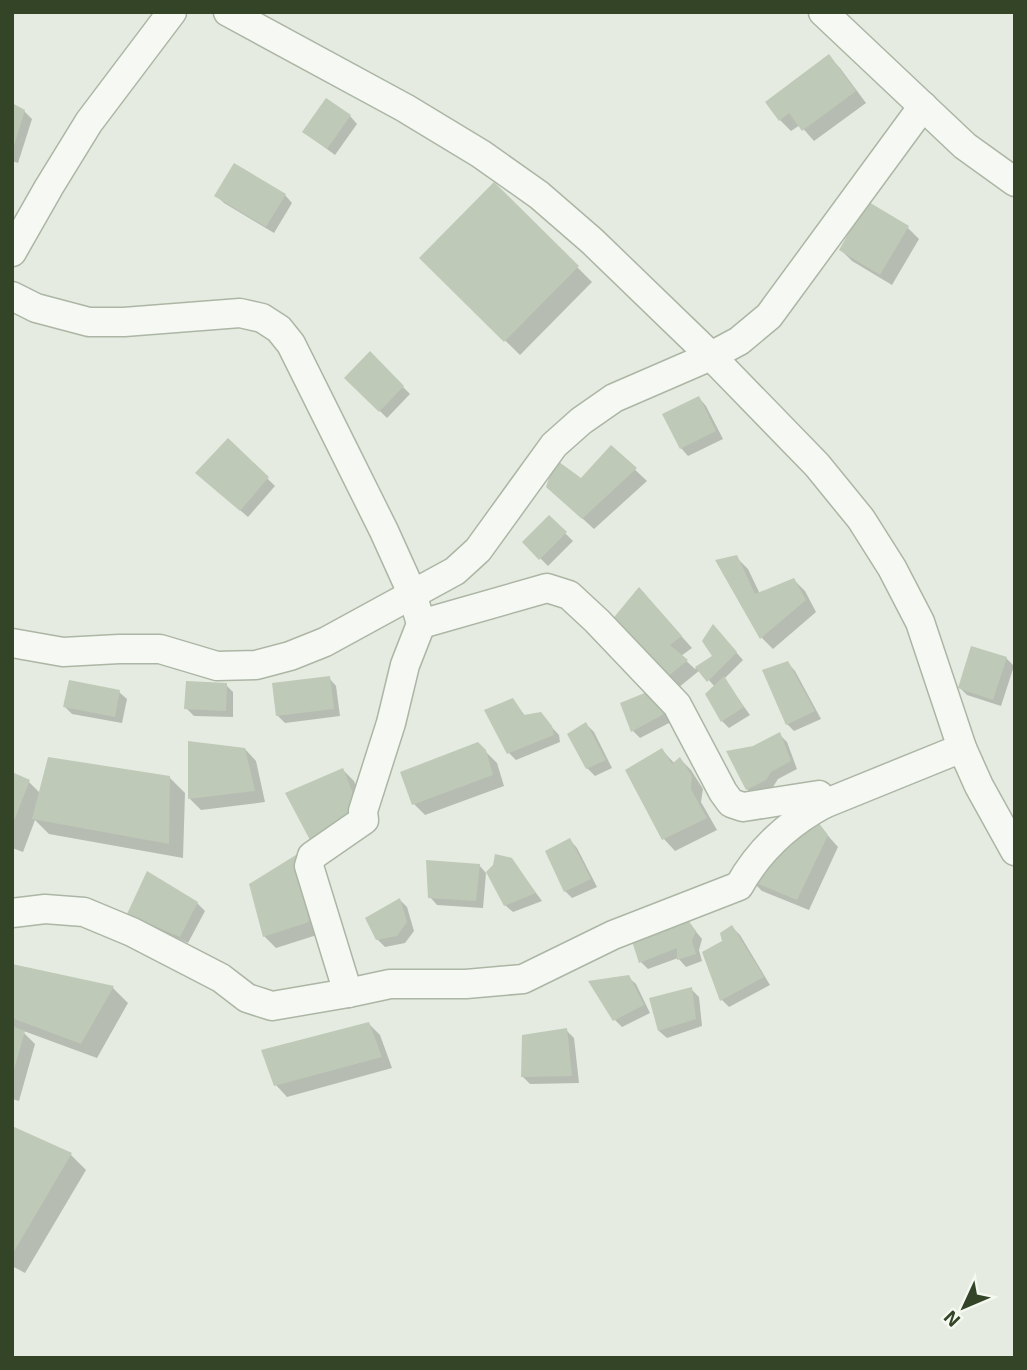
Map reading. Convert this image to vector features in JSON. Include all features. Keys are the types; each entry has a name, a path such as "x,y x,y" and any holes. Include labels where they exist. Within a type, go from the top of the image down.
{"street":[{"path":"12,253 89,122 172,12"},
{"path":"228,12 405,108 481,154 539,195 592,241 711,356 817,465 861,519 892,568 920,622 962,748 979,786 1015,851"},
{"path":"823,12 965,146 1015,182"},
{"path":"12,643 63,652 160,649 216,666 256,665 290,656 325,642 455,571 478,550 547,455 581,421 614,398 739,341 769,316 923,106"},
{"path":"12,296 36,308 89,322 240,313 262,318 279,328 291,344 345,449 412,593 421,624 405,666 391,723 363,811 364,820 312,856 309,866 348,993"},
{"path":"421,624 547,588 569,595 677,705 731,803 743,807 819,795 824,804"},
{"path":"12,913 45,908 84,912 132,932 220,978 247,998 272,1006 390,984 466,984 523,979 612,935 739,886 751,864 797,819 824,804 962,748"}],"building":[{"path":"829,54 856,91 802,131 789,113 779,121 765,102"},
{"path":"326,98 351,115 327,149 302,132"},
{"path":"12,103 25,110 13,149 12,149"},
{"path":"234,163 286,194 266,227 214,196"},
{"path":"494,182 579,266 504,342 419,258"},
{"path":"867,201 909,226 880,275 839,250"},
{"path":"370,351 404,386 379,412 344,378"},
{"path":"699,396 716,431 680,449 662,414"},
{"path":"228,438 269,477 240,511 195,473"},
{"path":"611,445 637,468 582,519 546,487 555,459 581,478"},
{"path":"549,515 567,532 539,560 522,542"},
{"path":"737,555 755,594 794,578 806,600 760,639 715,560"},
{"path":"639,587 682,636 670,645 688,660 666,678 611,621"},
{"path":"713,624 737,652 707,682 695,667 712,656 702,641"},
{"path":"971,646 1007,657 993,700 958,688"},
{"path":"788,661 815,711 786,725 762,670"},
{"path":"330,676 334,709 276,716 272,683"},
{"path":"724,676 744,707 721,722 705,694"},
{"path":"69,680 120,690 115,717 63,707"},
{"path":"186,681 227,683 226,711 184,709"},
{"path":"657,688 664,714 631,732 620,703"},
{"path":"513,698 524,715 541,712 552,726 554,735 507,754 484,710"},
{"path":"586,722 606,760 586,769 567,734"},
{"path":"780,732 791,761 771,772 766,780 746,790 726,751 753,746"},
{"path":"188,741 245,748 255,791 188,799"},
{"path":"478,742 486,750 493,775 412,805 400,772"},
{"path":"662,748 672,764 680,757 692,776 691,789 707,818 662,840 625,770"},
{"path":"48,757 170,776 169,844 32,819"},
{"path":"343,768 359,809 310,840 285,793"},
{"path":"12,772 30,780 12,826"},
{"path":"815,818 828,835 797,900 749,880 762,863 781,855 796,824"},
{"path":"570,838 591,879 564,892 545,851"},
{"path":"304,850 309,922 263,937 249,884"},
{"path":"495,854 512,858 536,893 504,906 486,872 493,865"},
{"path":"426,860 480,864 476,901 428,898"},
{"path":"147,871 198,902 180,937 127,914"},
{"path":"400,898 407,922 397,936 376,940 365,918"},
{"path":"685,916 696,931 692,941 696,954 677,960 677,948 639,963 630,935"},
{"path":"732,925 764,977 720,1001 702,952 722,941 720,933"},
{"path":"12,964 114,986 81,1044 12,1018"},
{"path":"629,975 644,1005 613,1021 588,981"},
{"path":"692,987 696,1019 658,1031 649,998"},
{"path":"369,1022 382,1057 274,1086 261,1050"},
{"path":"12,1026 25,1031 13,1073 12,1073"},
{"path":"567,1028 572,1076 521,1077 522,1035"},
{"path":"12,1126 72,1153 12,1255"}]}
